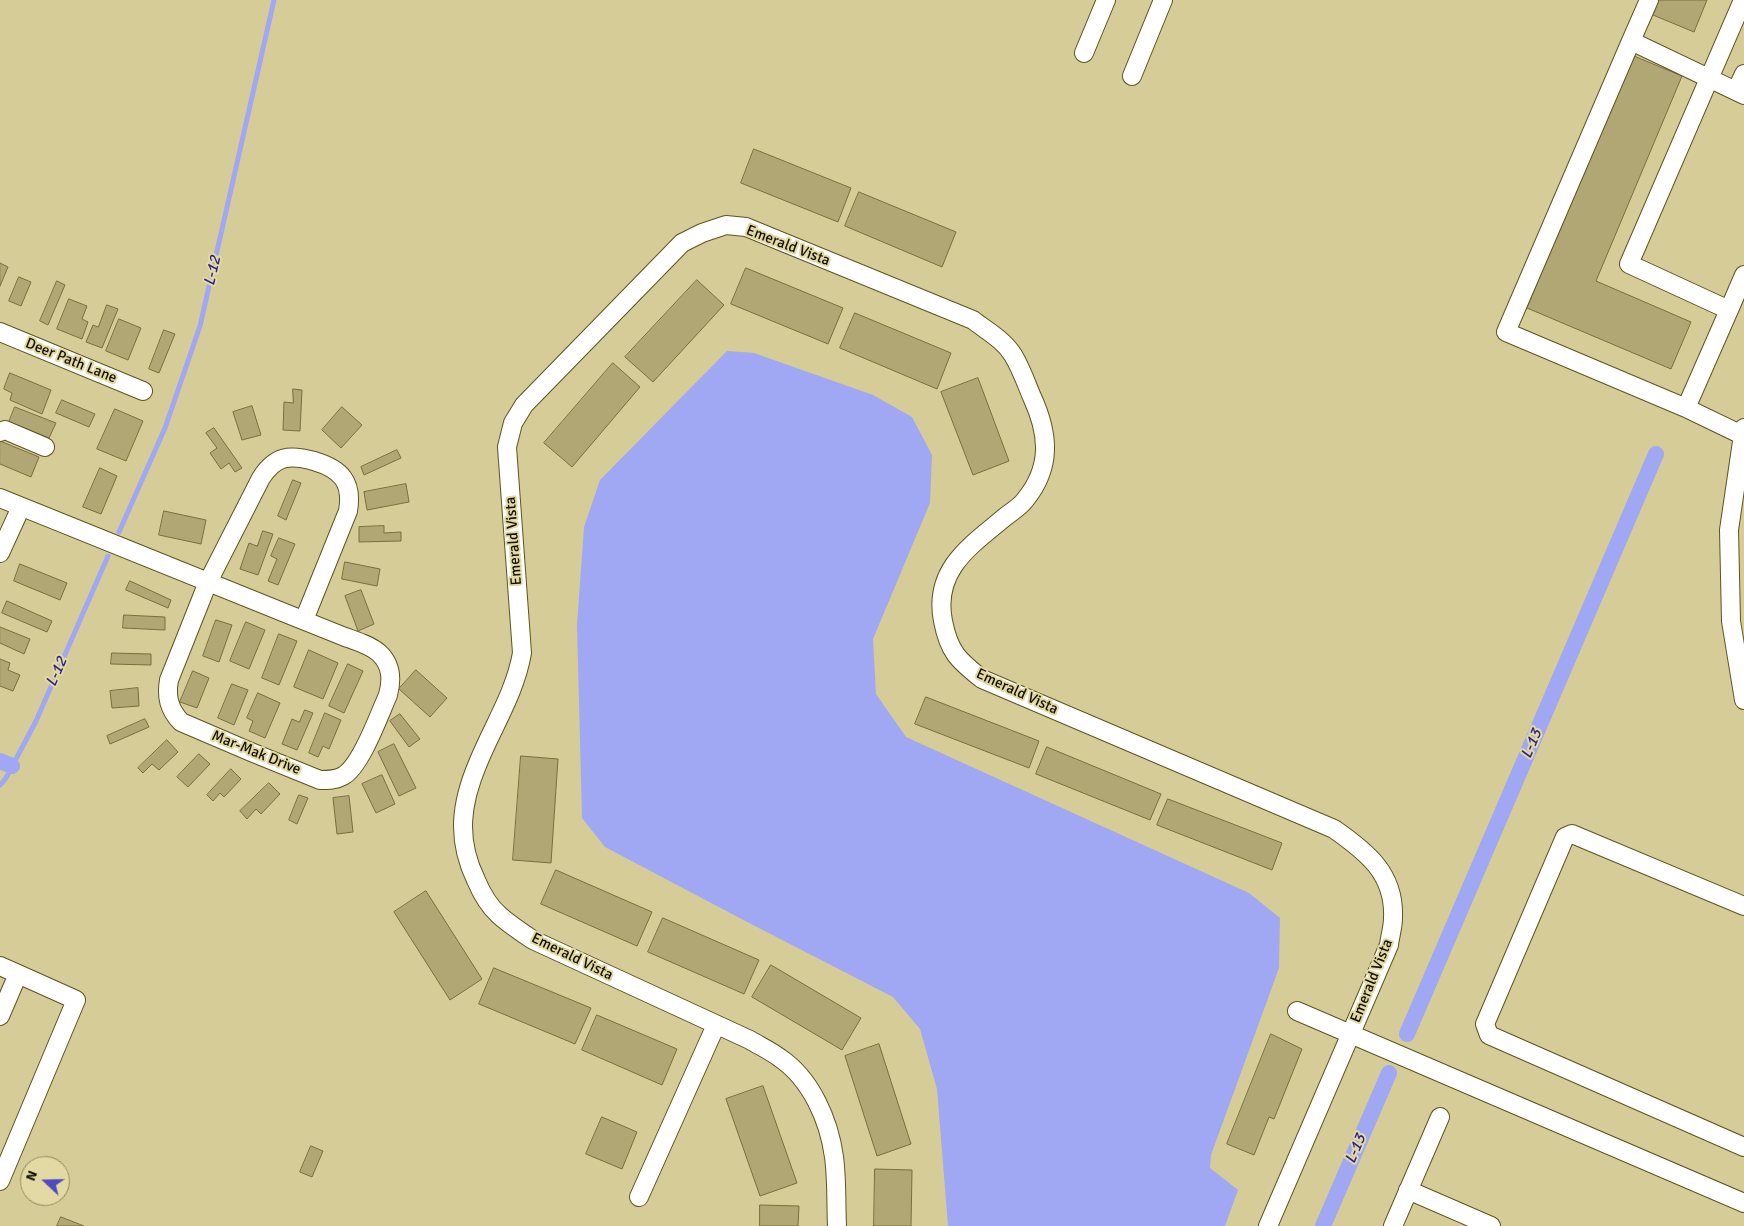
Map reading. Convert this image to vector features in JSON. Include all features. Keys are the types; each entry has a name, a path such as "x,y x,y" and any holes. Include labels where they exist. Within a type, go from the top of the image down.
{"street":[{"path":"1084,54 1106,0"},
{"path":"1132,76 1163,0"},
{"path":"1649,0 1506,332 1744,434 1730,530 1731,621 1744,700"},
{"path":"1729,310 1629,264 1743,0"},
{"path":"1631,41 1740,93 1744,74"},
{"name":"Emerald Vista","path":"837,1226 834,1157 829,1131 818,1103 801,1077 781,1058 750,1040 532,940 517,930 498,914 481,891 468,864 462,831 465,798 478,763 514,686 522,653 507,447 513,423 524,405 682,243 702,233 726,225 746,227 974,320 998,338 1013,355 1039,411 1046,456 1038,479 1025,501 958,558 945,579 940,607 946,639 960,661 982,678 1334,829 1361,847 1382,872 1391,896 1393,918 1389,945 1268,1226"},
{"path":"1686,408 1744,275"},
{"name":"Deer Path Lane","path":"0,332 143,391"},
{"path":"0,432 5,430 45,447"},
{"name":"Mar-Mak Drive","path":"298,456 325,465 335,470 343,478 348,488 350,500 348,511 304,620 379,652 386,661 390,672 391,684 388,695 359,759 352,769 343,776 332,780 320,780 181,722 173,713 168,703 167,691 169,680 208,582 267,468 276,461 298,456"},
{"path":"0,498 304,620"},
{"path":"0,554 21,507"},
{"path":"1744,906 1572,834 1565,837 1485,1024 1489,1035 1744,1147"},
{"path":"0,966 76,1000 0,1181"},
{"path":"0,1016 18,974"},
{"path":"1297,1011 1351,1034"},
{"path":"639,1198 716,1025"},
{"name":"Emerald Vista","path":"1351,1034 1744,1203"},
{"path":"1393,1226 1440,1117"},
{"path":"1408,1190 1491,1226"}],"water":[{"path":"727,351 754,353 873,395 912,417 932,455 930,503 873,639 876,694 906,737 1249,893 1280,918 1279,968 1211,1155 1210,1168 1238,1190 1225,1226 948,1226 937,1089 920,1029 893,997 605,847 582,818 577,625 584,527 600,480"}],"building":[{"path":"1659,0 1707,0 1694,32 1653,15"},
{"path":"1634,56 1682,76 1596,281 1691,322 1671,369 1527,308"},
{"path":"754,149 851,188 838,222 741,183"},
{"path":"859,192 956,232 942,267 845,226"},
{"path":"0,263 8,267 0,286"},
{"path":"746,268 843,308 828,344 731,304"},
{"path":"19,277 31,282 21,306 9,301"},
{"path":"697,280 724,305 653,382 625,357"},
{"path":"57,281 65,285 48,325 40,321"},
{"path":"69,299 87,306 82,319 88,322 82,339 57,329"},
{"path":"107,305 118,309 102,348 86,342 93,325 98,327"},
{"path":"855,313 951,353 937,389 840,348"},
{"path":"119,319 141,328 128,360 106,351"},
{"path":"164,330 175,334 159,373 149,369"},
{"path":"613,363 640,387 572,467 544,443"},
{"path":"10,373 51,390 42,414 10,400 12,393 4,389"},
{"path":"978,378 1009,461 973,475 941,392"},
{"path":"293,389 302,390 300,431 283,430 284,402 293,403"},
{"path":"62,400 95,414 89,427 56,413"},
{"path":"252,406 261,435 242,440 233,412"},
{"path":"15,407 56,423 49,438 9,422"},
{"path":"342,407 362,425 341,448 322,430"},
{"path":"115,409 143,421 126,461 97,449"},
{"path":"214,428 242,468 235,472 229,463 221,469 210,453 217,448 206,433"},
{"path":"0,441 39,457 31,477 0,464"},
{"path":"397,450 401,458 364,475 361,467"},
{"path":"100,468 117,476 101,514 83,507"},
{"path":"293,480 301,483 286,520 278,516"},
{"path":"406,484 409,502 367,510 364,492"},
{"path":"164,511 206,520 201,544 159,535"},
{"path":"384,526 384,533 401,532 401,541 359,542 359,527"},
{"path":"263,531 273,534 258,575 240,569 249,543 257,546"},
{"path":"279,538 295,544 278,585 268,581 277,559 271,556"},
{"path":"345,562 380,569 377,586 342,579"},
{"path":"20,564 67,583 60,600 14,581"},
{"path":"130,581 171,600 168,608 126,590"},
{"path":"361,590 374,624 358,631 345,596"},
{"path":"7,601 52,621 47,632 2,613"},
{"path":"124,615 165,617 165,630 123,628"},
{"path":"216,620 232,625 219,662 203,656"},
{"path":"246,622 265,630 249,669 230,661"},
{"path":"0,627 30,639 24,654 0,643"},
{"path":"279,634 297,641 279,685 262,678"},
{"path":"309,650 338,663 323,699 294,687"},
{"path":"112,653 151,654 151,665 111,664"},
{"path":"0,659 10,663 8,670 20,675 13,691 0,686"},
{"path":"348,664 363,671 344,713 329,706"},
{"path":"416,670 447,698 430,717 399,689"},
{"path":"193,671 209,678 197,708 180,702"},
{"path":"232,684 248,690 234,725 218,718"},
{"path":"138,688 139,706 112,708 110,691"},
{"path":"258,693 280,703 265,738 249,731 253,721 247,718"},
{"path":"926,697 1039,741 1029,768 915,724"},
{"path":"305,710 313,713 297,750 282,744 292,719 299,722"},
{"path":"325,713 341,720 329,749 323,746 318,757 309,753"},
{"path":"400,714 420,739 409,747 390,721"},
{"path":"145,719 149,727 110,744 107,736"},
{"path":"167,740 178,752 159,770 152,764 143,773 138,768"},
{"path":"394,744 416,788 399,796 378,752"},
{"path":"1047,747 1161,794 1150,820 1036,774"},
{"path":"199,754 210,764 188,787 177,777"},
{"path":"521,756 558,759 551,863 513,860"},
{"path":"231,769 241,779 224,797 220,793 213,801 207,795"},
{"path":"382,775 395,804 376,813 362,784"},
{"path":"269,783 280,794 261,814 256,809 247,819 240,811"},
{"path":"299,795 308,798 297,824 289,820"},
{"path":"349,796 353,832 337,834 333,798"},
{"path":"1168,799 1282,843 1272,870 1157,825"},
{"path":"556,870 652,912 637,946 541,904"},
{"path":"426,891 482,979 450,1000 394,912"},
{"path":"663,918 759,960 744,994 648,952"},
{"path":"771,965 861,1018 842,1050 752,997"},
{"path":"494,968 591,1008 575,1044 479,1004"},
{"path":"597,1015 677,1049 662,1085 582,1050"},
{"path":"1271,1034 1302,1049 1274,1119 1269,1117 1254,1155 1227,1144"},
{"path":"879,1044 911,1144 877,1156 845,1056"},
{"path":"763,1086 797,1183 760,1196 726,1099"},
{"path":"602,1117 637,1132 622,1169 586,1154"},
{"path":"311,1146 323,1151 312,1177 300,1172"},
{"path":"875,1169 912,1170 911,1226 874,1226"},
{"path":"760,1205 799,1206 798,1226 760,1226"},
{"path":"61,1217 84,1226 57,1226"}],"waterway":[{"name":"L-12","path":"119,532 165,428 200,326 274,0"},
{"name":"L-13","path":"1407,1034 1656,454"},
{"name":"L-12","path":"0,785 6,778 36,721 108,556"},
{"path":"0,761 12,766"},
{"name":"L-13","path":"1323,1226 1389,1073"}]}
